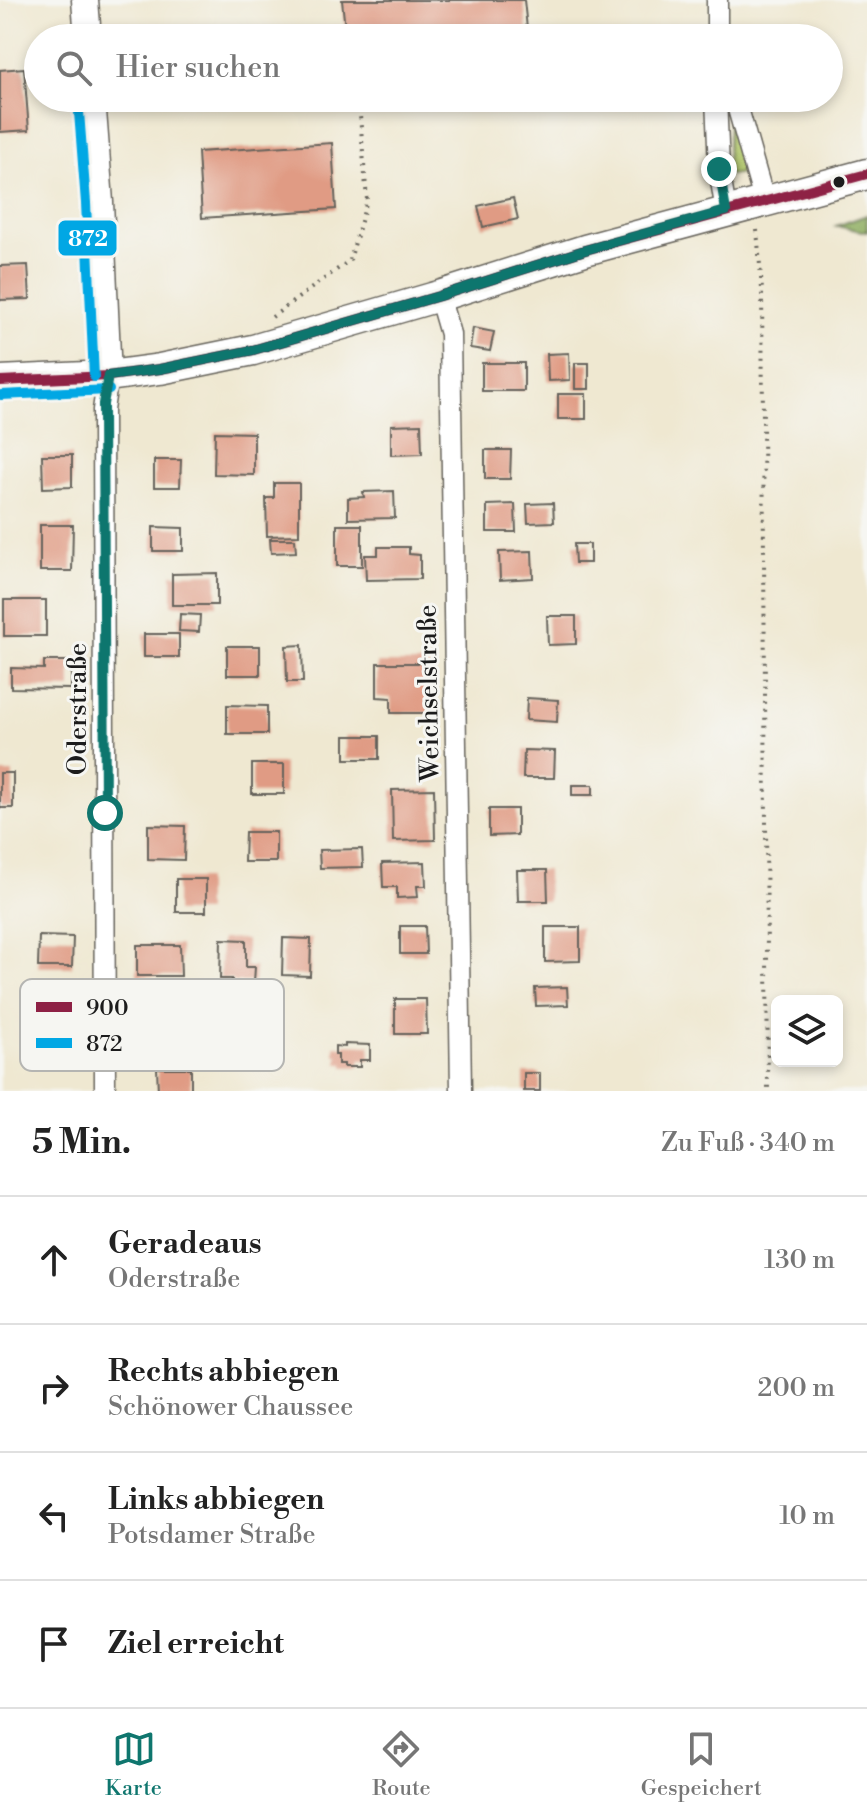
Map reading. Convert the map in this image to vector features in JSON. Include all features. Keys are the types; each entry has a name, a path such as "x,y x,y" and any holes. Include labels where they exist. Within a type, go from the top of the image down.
{"main road":[{"path":"0,381 108,376 253,350 726,211 761,214 867,174"}],"street":[{"path":"85,0 87,24"},
{"path":"717,0 717,24"},
{"path":"93,112 108,376"},
{"path":"717,112 719,169 726,211"},
{"path":"738,112 761,214"},
{"name":"Weichselstraße","path":"439,296 450,334 461,1091"},
{"name":"Oderstraße","path":"105,979 103,404 108,376"},
{"name":"Oderstraße","path":"105,1071 105,1091"}],"path":[{"path":"267,321 350,260 367,200 360,116"},
{"path":"761,214 768,1091"}],"green space":[{"path":"729,121 732,122 742,173 729,175 727,161"},
{"path":"867,215 867,232 836,226"}],"building":[{"path":"342,0 524,0 527,24 345,24"},
{"path":"24,68 24,112 28,112 29,130 0,132 0,70"},
{"path":"332,143 336,209 202,218 198,152"},
{"path":"513,198 518,219 483,227 478,206"},
{"path":"28,265 30,299 0,300 0,266"},
{"path":"473,328 494,332 490,351 470,348"},
{"path":"569,353 570,380 548,381 547,354"},
{"path":"482,363 524,363 524,391 482,391"},
{"path":"575,363 589,363 589,389 575,389"},
{"path":"558,394 586,394 586,419 558,419"},
{"path":"421,424 422,454 391,455 391,425"},
{"path":"215,432 254,433 254,475 214,474"},
{"path":"485,450 511,450 510,479 485,479"},
{"path":"42,455 72,455 72,487 43,488"},
{"path":"154,460 181,460 180,487 154,487"},
{"path":"274,483 299,483 299,535 267,536 266,498 274,498"},
{"path":"394,491 395,518 348,519 348,498 364,497 363,492"},
{"path":"553,503 554,522 528,523 527,504"},
{"path":"515,504 516,532 487,532 487,505"},
{"path":"40,525 73,525 72,571 40,571"},
{"path":"337,525 362,525 362,566 337,566"},
{"path":"153,527 183,528 183,551 153,551"},
{"path":"270,539 295,539 296,552 271,553"},
{"path":"574,544 590,544 590,563 575,563"},
{"path":"378,547 409,547 409,554 420,555 420,579 366,580 365,555 378,555"},
{"path":"532,551 533,578 500,580 499,552"},
{"path":"217,573 217,605 172,605 172,574"},
{"path":"4,600 46,600 46,636 4,636"},
{"path":"180,614 200,615 199,632 179,631"},
{"path":"547,616 576,616 576,644 548,645"},
{"path":"144,634 179,634 179,657 144,657"},
{"path":"302,645 303,682 287,682 286,646"},
{"path":"227,646 260,646 260,675 227,675"},
{"path":"44,661 71,661 71,689 11,688 11,668 44,669"},
{"path":"377,663 430,663 430,713 391,713 391,698 377,697"},
{"path":"527,698 558,700 557,722 526,720"},
{"path":"227,705 267,706 267,734 227,734"},
{"path":"345,736 379,736 379,759 345,759"},
{"path":"524,750 555,751 554,778 523,778"},
{"path":"252,764 284,764 284,794 252,794"},
{"path":"0,773 13,773 13,808 0,808"},
{"path":"572,785 593,785 593,795 572,795"},
{"path":"434,789 435,840 393,841 392,790"},
{"path":"489,809 517,809 517,835 489,836"},
{"path":"148,825 185,826 184,860 148,859"},
{"path":"245,832 276,832 276,862 244,862"},
{"path":"362,849 363,867 320,868 319,850"},
{"path":"425,862 426,886 417,886 418,897 397,898 397,887 383,887 382,863"},
{"path":"517,870 547,870 548,901 518,901"},
{"path":"176,879 206,879 206,912 176,912"},
{"path":"400,926 425,926 426,954 400,954"},
{"path":"545,927 580,927 580,961 545,962"},
{"path":"39,936 73,937 72,967 38,967"},
{"path":"283,938 311,939 310,976 282,975"},
{"path":"221,939 246,940 246,967 255,967 254,979 220,979"},
{"path":"137,945 180,945 181,976 137,976"},
{"path":"567,987 568,1005 536,1006 535,988"},
{"path":"395,999 426,999 427,1034 395,1034"},
{"path":"345,1044 370,1045 370,1060 360,1060 360,1067 338,1064 335,1046 345,1047"},
{"path":"157,1071 191,1071 191,1091 158,1091"},
{"path":"524,1073 540,1073 540,1091 524,1091"}],"transit line":[{"name":"872","path":"79,112 94,377"},
{"name":"900","path":"0,381 108,376 253,350 585,250 867,174"},
{"name":"872","path":"1,395 109,390"}],"route":[{"path":"105,813 103,404 108,376 253,350 726,211 719,169"}]}
